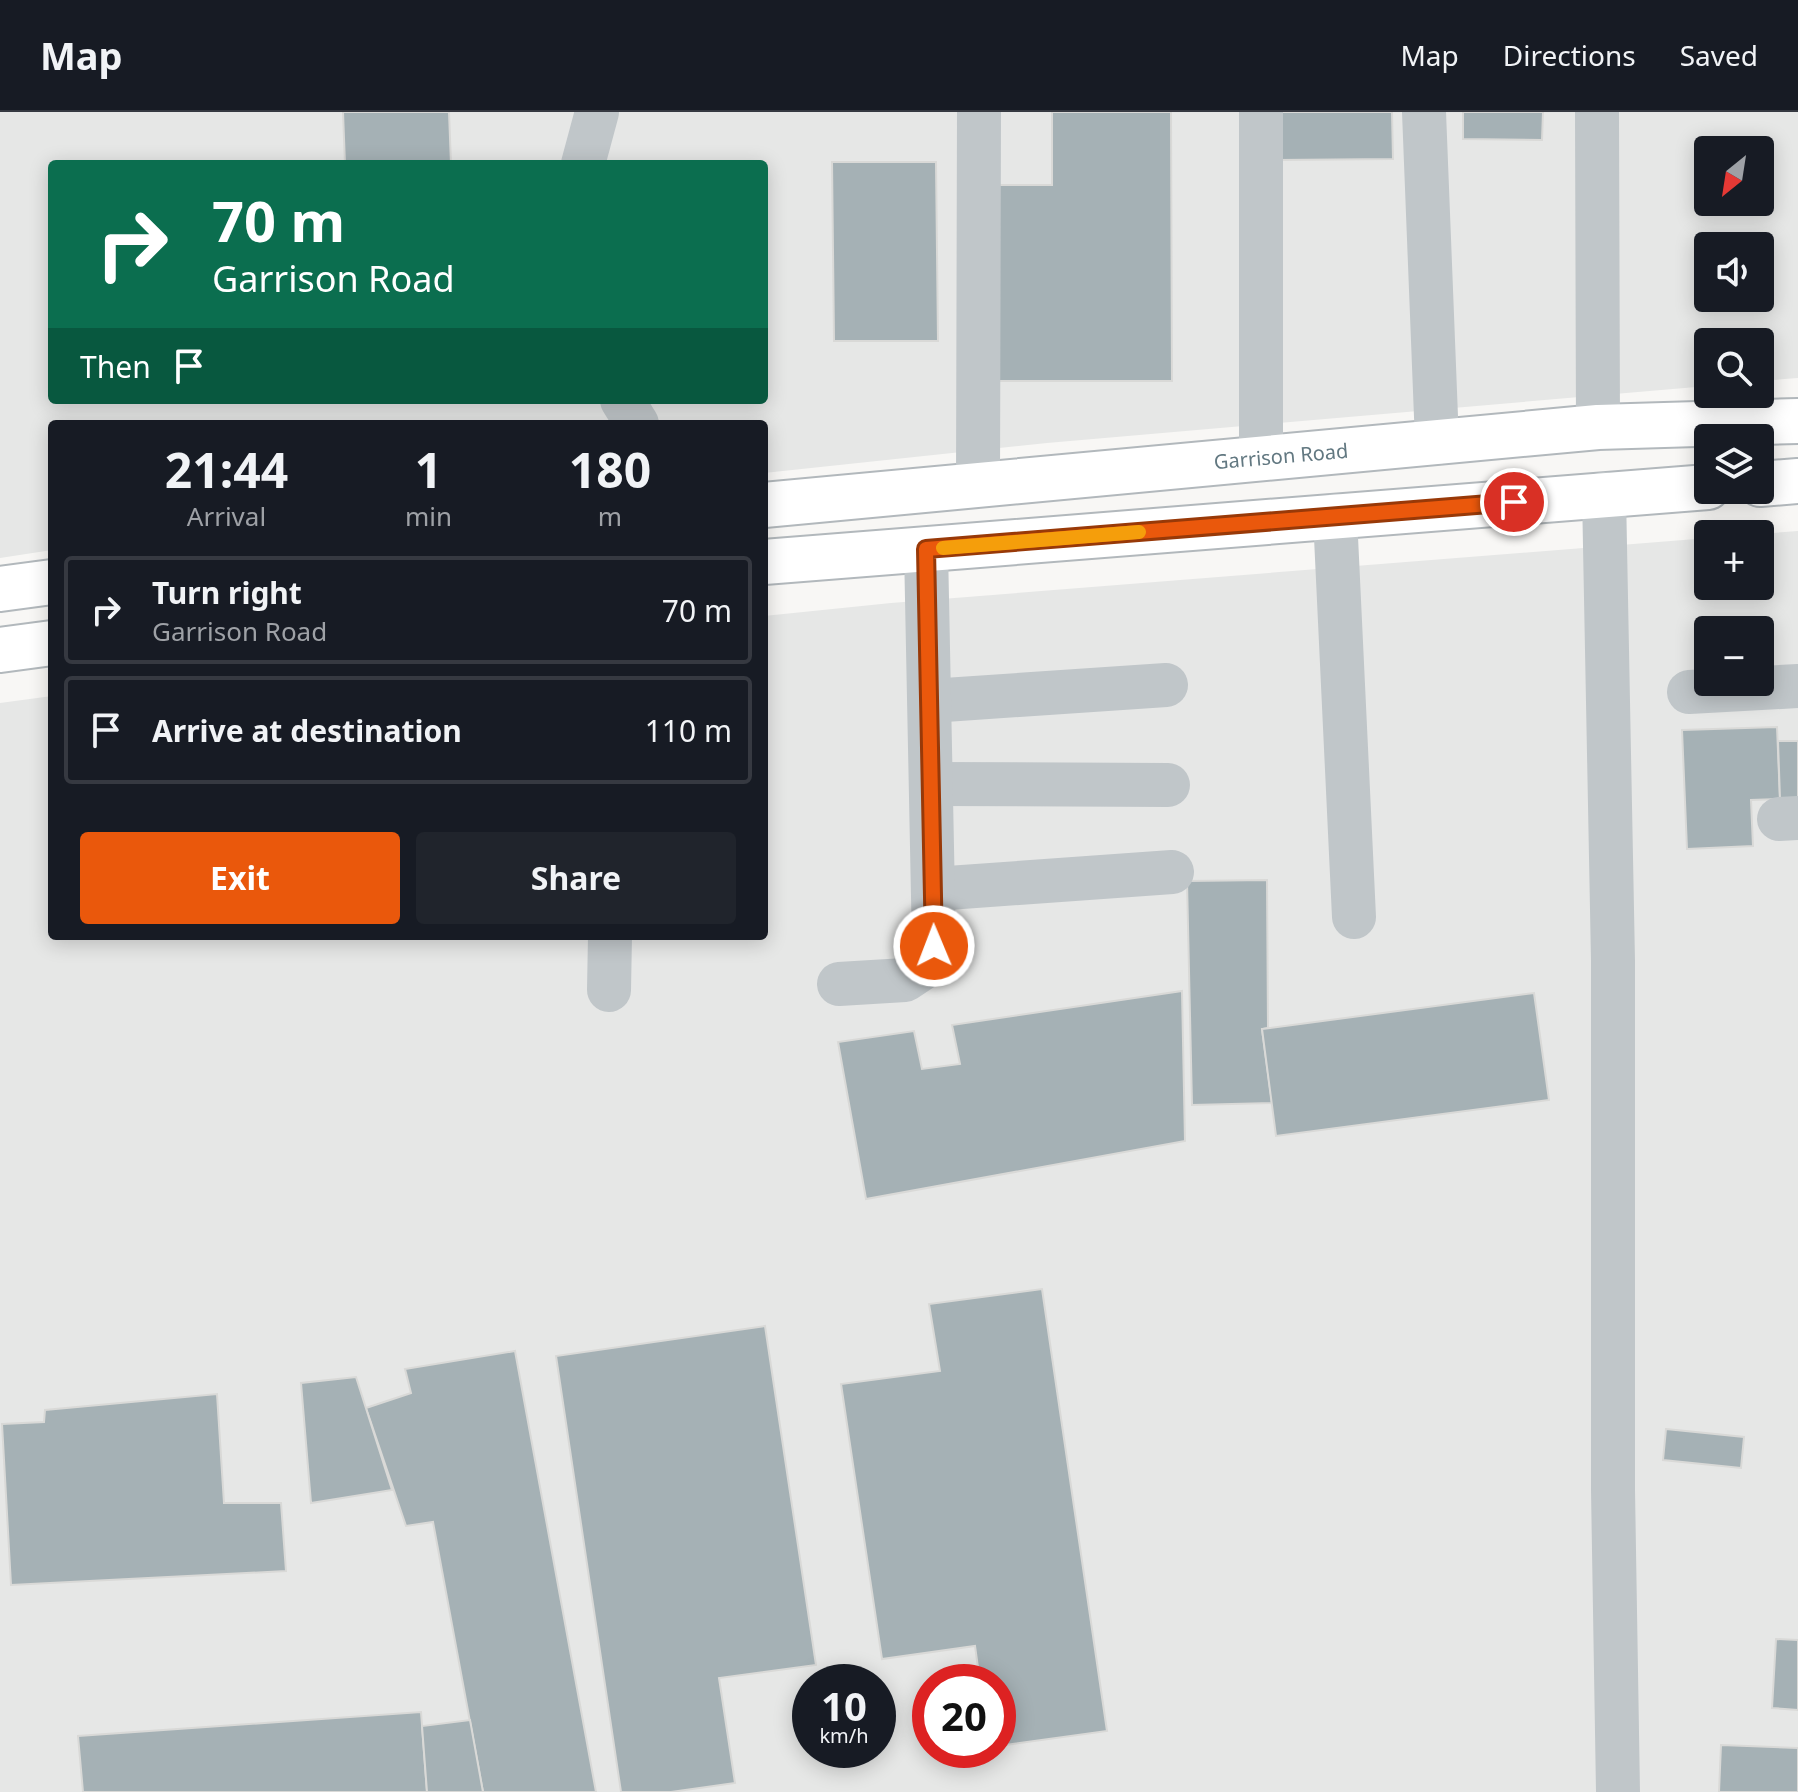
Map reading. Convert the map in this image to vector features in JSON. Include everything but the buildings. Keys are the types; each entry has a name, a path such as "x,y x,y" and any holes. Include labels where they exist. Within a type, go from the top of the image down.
{"main road":[{"name":"Garrison Road","path":"768,505 1598,427 1798,421"},
{"path":"1774,483 1798,481"},
{"path":"768,562 1694,488"},
{"path":"0,589 48,583"},
{"path":"0,650 48,644"}],"street":[{"path":"584,160 597,112"},
{"path":"978,484 979,112"},
{"path":"1261,112 1261,458"},
{"path":"1424,112 1437,442"},
{"path":"1597,112 1598,427"},
{"path":"1604,494 1613,961 1613,1490 1618,1792"},
{"path":"1335,516 1354,917"},
{"path":"839,984 905,980 926,966 934,946 926,549"},
{"path":"930,701 1166,685"},
{"path":"1689,692 1798,686"},
{"path":"931,784 1168,785"},
{"path":"934,889 1172,872"},
{"path":"609,990 610,940"}],"shaded area":[{"path":"0,112 1798,112 1798,378 1774,380 1774,328 1694,328 1694,387 1047,443 768,473 768,420 48,420 48,551 0,558"},
{"path":"1798,531 1798,1792 0,1792 0,703 48,697 48,940 768,940 768,616 891,603 1694,539 1694,600 1774,600 1774,533"}],"slow traffic":[{"path":"943,548 1139,532"}],"route":[{"path":"934,946 926,549 1514,502"}]}
